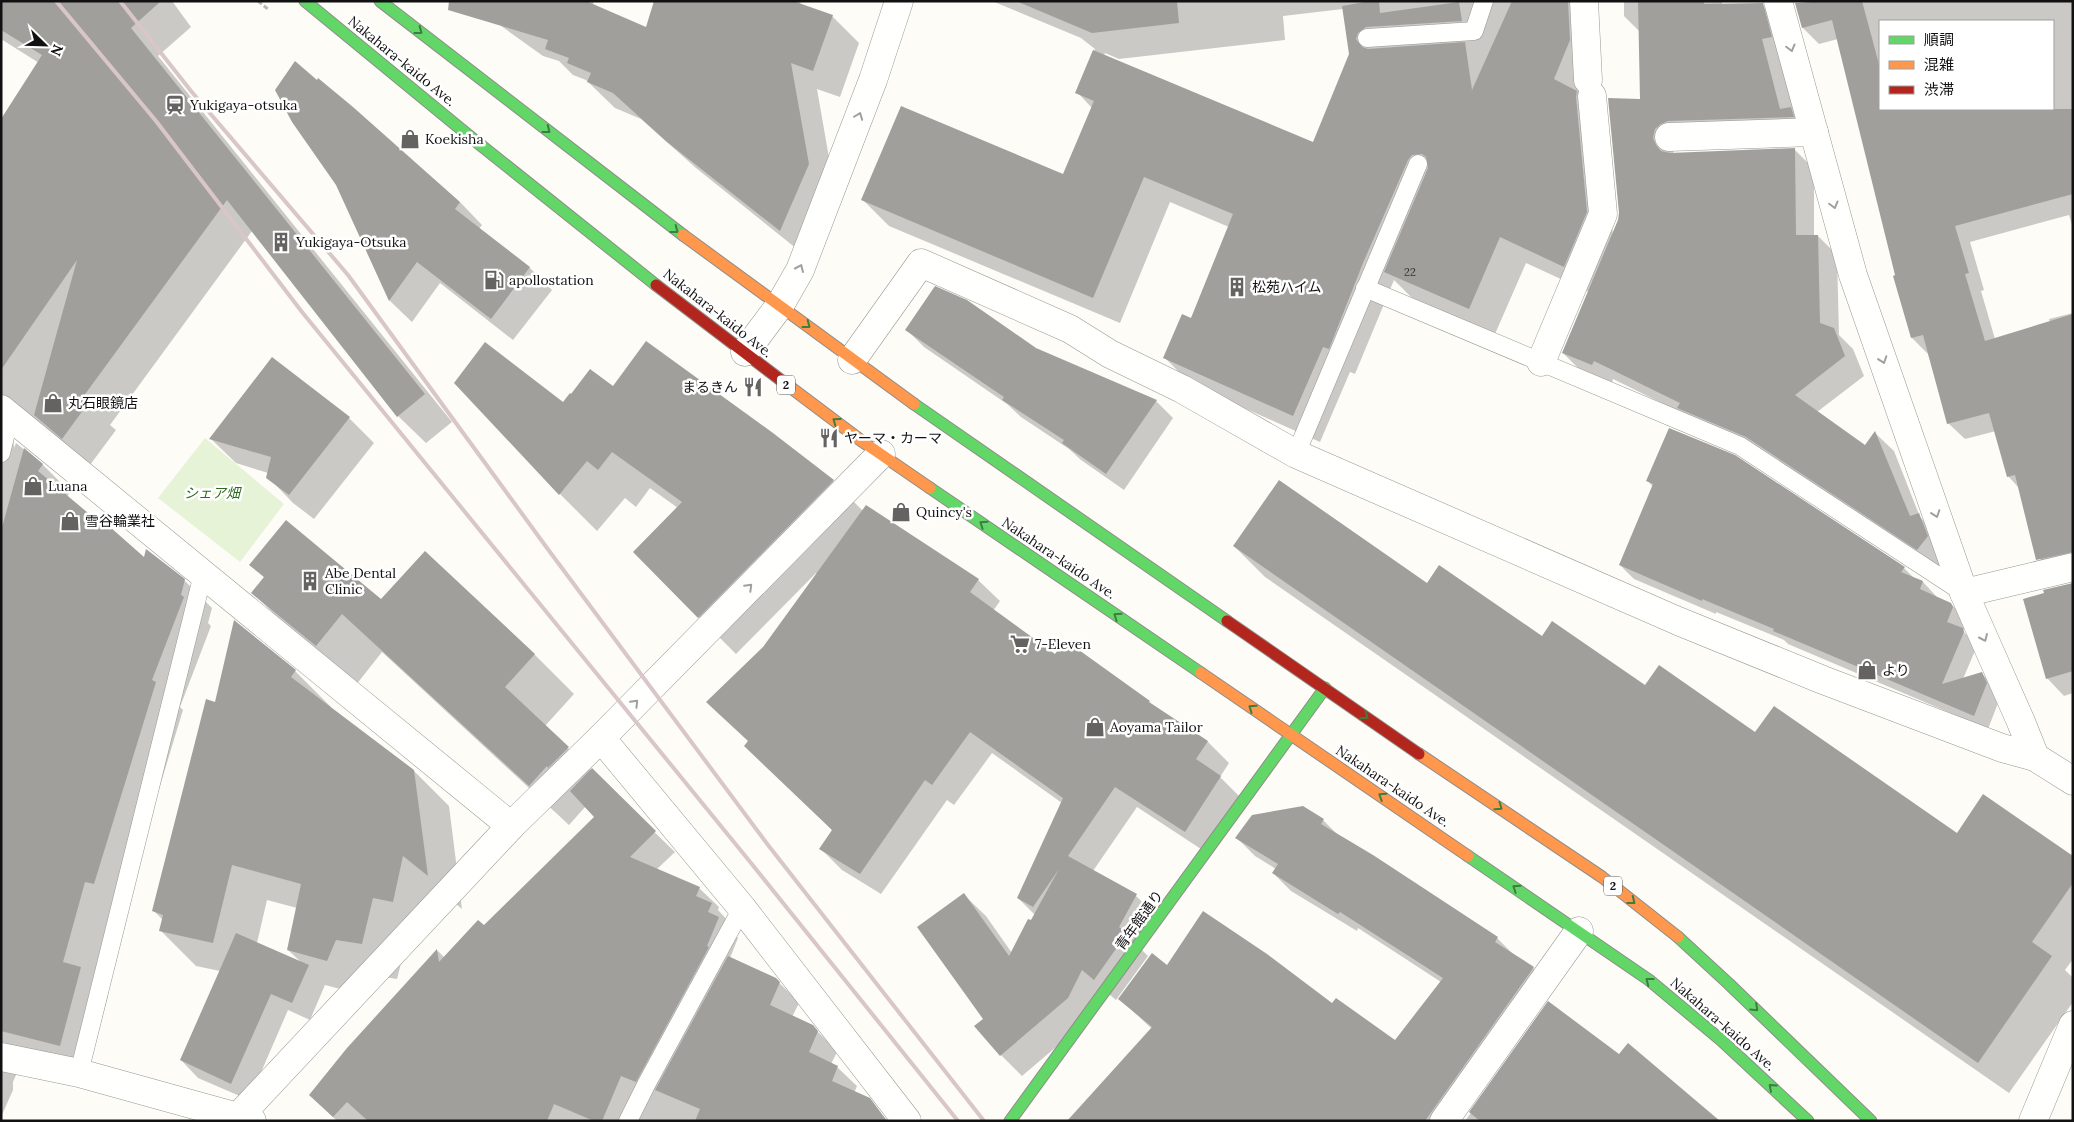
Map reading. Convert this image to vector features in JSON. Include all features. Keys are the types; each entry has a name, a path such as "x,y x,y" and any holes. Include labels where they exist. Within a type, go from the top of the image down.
{"main road":[{"name":"Nakahara-kaido Ave.","path":"305,1 480,145 702,321 881,454 1579,931 1656,986 1721,1040 1808,1121"},
{"name":"2","path":"380,1 675,230 780,305 852,360 1325,688 1602,877 1666,928 1729,984 1871,1121"},
{"name":"青年館通り","path":"1019,1117 1325,688"}],"street":[{"path":"745,352 780,305 800,270 873,80 900,1"},
{"path":"1541,362 1603,214 1590,88 1584,1"},
{"path":"1778,1 1853,275 1964,593 2035,757"},
{"path":"1669,137 1814,132"},
{"path":"852,360 921,263 1070,329 1110,354 1182,389 1296,454 1678,621 1823,680 1994,745 2035,757 2073,782"},
{"path":"6,412 511,826"},
{"path":"1,1057 79,1073 242,1119 511,826 602,738 881,454"},
{"path":"1964,593 2073,567"},
{"path":"602,738 742,908 907,1121"},
{"path":"1444,1121 1579,931"},
{"path":"2033,1121 2073,1025"}],"lane":[{"path":"1367,38 1474,31 1484,1"},
{"path":"1296,454 1418,164"},
{"path":"1365,288 1740,446 1964,593"},
{"path":"1,453 6,412"},
{"path":"79,1073 203,574"},
{"path":"628,1121 742,908"}],"green space":[{"name":"シェア畑","path":"205,438 284,504 240,562 158,498"}],"building":[{"path":"1,1 161,1 131,28 425,394 397,417 227,200 83,397 89,402 62,439 34,415 77,260 1,370 1,119 42,55 1,30"},
{"path":"449,1 586,1 646,27 654,1 793,1 833,15 813,71 791,63 809,164 780,231 667,142 613,93 587,82 591,73 567,63 569,58 545,49 548,40 448,10"},
{"path":"1016,1 1177,1 1179,23 1092,33"},
{"path":"1379,1 1380,13 1459,2 1462,21 1366,27 1358,33 1356,39 1362,47 1368,49 1465,42 1472,90 1512,1 1568,1 1570,40 1554,79 1577,91 1587,212 1564,267 1500,237 1469,309 1384,272 1428,168 1426,157 1422,154 1412,155 1408,160 1363,263 1329,349 1323,347 1293,416 1163,358 1182,314 1191,318 1233,214 1144,177 1093,298 861,200 901,106 1063,174 1094,101 1075,93 1093,50 1313,142 1349,54 1342,6"},
{"path":"1638,1 1704,1 1704,4 1763,3 1772,37 1762,39 1780,109 1791,107 1794,117 1668,121 1655,129 1653,138 1661,151 1670,153 1795,148 1796,235 1818,235 1820,323 1834,328 1845,356 1795,395 1865,445 1875,431 1910,516 1919,513 1928,536 1917,550 1746,437 1677,408 1680,403 1594,361 1592,365 1562,353 1618,220 1619,213 1608,98 1640,99"},
{"path":"1862,1 1879,64 1879,110 2073,109 2073,194 1955,226 1969,273 1965,274 1985,341 2073,314 2073,552 2036,560 2015,475 2007,477 1989,413 1947,424 1923,335 1911,338 1893,276 1895,275 1832,20 1802,28 1795,3"},
{"path":"295,61 353,107 460,202 455,209 530,267 491,319 417,262 389,301 336,185 292,122 275,90"},
{"path":"935,286 967,300 1036,348 1157,400 1106,474 1062,443 1064,440 1002,400 1004,397 905,330"},
{"path":"646,341 773,433 834,480 698,618 633,552 682,502 612,452 598,470 587,461 559,495 454,383 485,342 563,402 590,369 613,386"},
{"path":"272,357 350,417 289,495 266,478 271,457 209,439"},
{"path":"1669,428 1735,455 1905,567 1901,572 1923,581 1920,589 1951,603 1953,607 1947,622 1963,628 1964,632 1942,684 1982,672 1987,683 1974,716 1773,631 1774,629 1702,599 1702,601 1619,565 1653,484 1646,481"},
{"path":"24,448 43,464 38,471 100,523 101,519 144,557 146,549 185,579 181,595 184,597 152,680 156,682 94,884 85,882 63,962 81,967 60,1046 1,1031 1,531"},
{"path":"1279,480 1427,583 1439,565 1542,636 1552,621 1645,685 1659,665 1755,732 1774,706 1957,833 1983,794 2073,856 2073,883 2032,942 2052,956 1978,1063 1233,546"},
{"path":"866,505 979,579 970,592 1055,654 1065,640 1149,702 1208,741 1196,759 1221,776 1185,832 1115,787 1068,856 1137,894 1119,927 1127,933 1094,980 1082,970 1068,998 1000,1056 974,1026 983,1019 917,927 964,893 1009,956 1028,919 1031,920 1059,869 1033,907 1017,898 1063,798 970,732 932,785 925,780 860,874 819,849 832,830 744,746 748,741 706,702 763,647"},
{"path":"286,520 381,599 425,551 535,654 505,687 569,747 548,768 547,766 529,786 342,614 316,646 251,593 264,577 249,565"},
{"path":"2073,583 2073,671 2046,679 2023,599 2044,593 2043,590"},
{"path":"234,620 296,670 291,677 414,770 428,876 403,856 393,902 373,898 362,944 336,940 327,961 287,950 301,884 232,865 213,943 159,931 163,915 152,911 206,699 215,702"},
{"path":"592,768 656,831 630,857 700,887 696,896 712,903 708,912 719,917 707,946 709,947 636,1082 621,1076 602,1121 594,1121 554,1104 547,1121 368,1121 347,1102 333,1117 309,1095 347,1048 437,949 439,962 478,920 484,925 594,817 570,791"},
{"path":"1303,806 1324,819 1321,824 1373,855 1498,937 1495,942 1534,967 1425,1121 1067,1121 1152,1027 1118,999 1152,953 1167,965 1203,911 1267,954 1332,1003 1336,998 1395,1040 1443,978 1340,912 1338,914 1272,873 1278,864 1235,838 1252,815"},
{"path":"236,933 309,965 292,1003 271,994 231,1084 180,1060"},
{"path":"728,956 776,978 780,982 770,1005 813,1025 818,1031 809,1052 838,1066 832,1081 870,1098 887,1121 695,1121 700,1109 655,1090"},
{"path":"1548,1001 1619,1054 1628,1043 1720,1121 1480,1121 1469,1112"}],"railway":[{"path":"56,1 156,121 302,312 751,863 958,1121"},
{"path":"120,1 191,91 348,275 547,548 768,845 984,1121"}],"traffic: fast":[{"path":"305,1 473,139 656,285"},
{"path":"380,1 683,235"},
{"path":"914,404 1227,621"},
{"path":"930,488 1201,673"},
{"path":"1010,1121 1325,688"},
{"path":"1468,856 1649,980 1721,1040 1808,1121"},
{"path":"1678,937 1871,1121"}],"traffic: slow":[{"path":"683,235 914,404"},
{"path":"782,381 863,442 930,488"},
{"path":"1201,673 1468,856"},
{"path":"1419,754 1602,877 1678,937"}],"traffic: jam":[{"path":"656,285 782,381"},
{"path":"1227,621 1419,754"}],"place":[{"name":"Yukigaya-otsuka","path":"175,105"},
{"name":"Koekisha","path":"410,139"},
{"name":"Yukigaya-Otsuka","path":"281,242"},
{"name":"apollostation","path":"494,280"},
{"name":"松苑ハイム","path":"1237,287"},
{"name":"まるきん","path":"753,387"},
{"name":"丸石眼鏡店","path":"53,403"},
{"name":"ヤーマ・カーマ","path":"829,438"},
{"name":"Luana","path":"33,486"},
{"name":"Quincy's","path":"901,512"},
{"name":"雪谷輪業社","path":"70,521"},
{"name":"Abe Dental Clinic","path":"310,581"},
{"name":"7-Eleven","path":"1020,644"},
{"name":"より","path":"1867,670"},
{"name":"Aoyama Tailor","path":"1095,727"}]}
